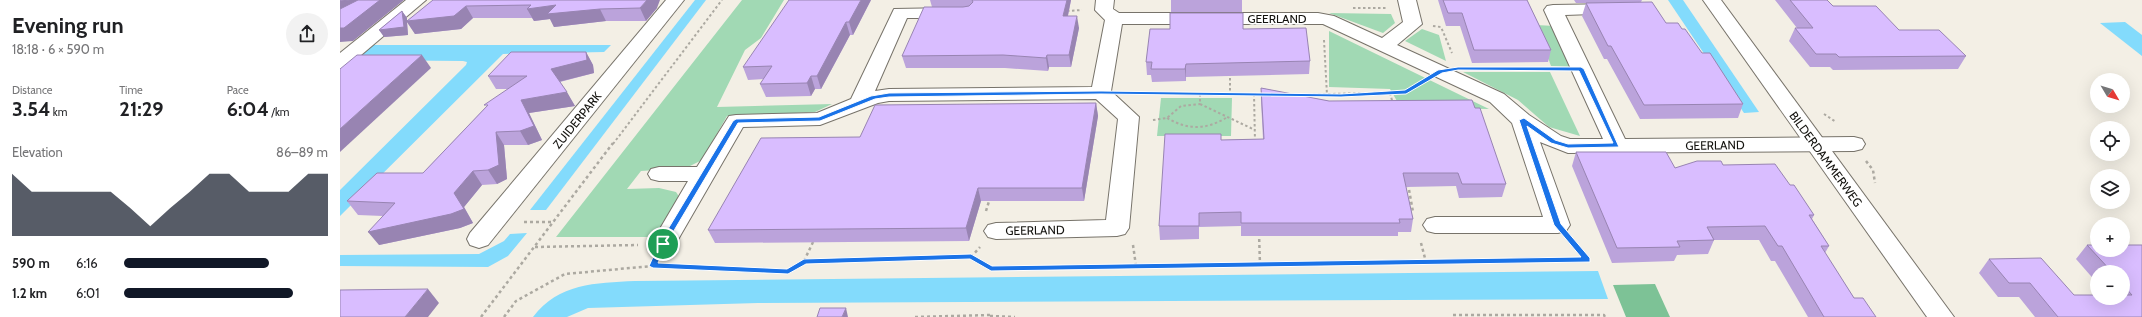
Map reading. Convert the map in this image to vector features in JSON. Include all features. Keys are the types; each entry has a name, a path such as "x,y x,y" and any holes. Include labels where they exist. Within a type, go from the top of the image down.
{"street":[{"path":"340,63 417,0"},
{"name":"ZUIDERPARK","path":"479,239 675,0"},
{"path":"1385,45 1414,24 1408,0"},
{"name":"BILDERDAMMERWEG","path":"1712,0 1814,144 1941,317"},
{"path":"1617,145 1553,10 1635,9"},
{"path":"661,255 704,174 736,121 820,119 874,97 889,95 1101,93 1108,10"},
{"name":"GEERLAND","path":"1108,10 1318,18 1328,20 1497,98 1522,120 1553,141 1568,146 1854,144"},
{"path":"859,103 900,13 965,13"},
{"name":"GEERLAND","path":"996,231 1117,228 1129,117 1101,93"},
{"name":"GEERLAND","path":"1522,120 1558,225"},
{"path":"658,174 704,174"},
{"path":"1425,221 1558,225"}],"path":[{"path":"481,317 722,0"},
{"path":"1064,11 1108,10"},
{"path":"1290,95 1341,95 1406,92 1440,71 1458,69 1441,27 1414,24"},
{"path":"1230,94 1231,66"},
{"path":"1480,69 1581,69"},
{"path":"1101,93 1268,95"},
{"path":"1390,93 1393,108"},
{"path":"1200,94 1200,104"},
{"path":"1254,94 1256,146"},
{"path":"1128,128 1167,118 1180,106 1200,104 1255,130"},
{"path":"1167,118 1178,125 1192,129 1214,125 1227,118"},
{"path":"1408,181 1425,221"},
{"path":"971,257 996,231 983,223 990,196"},
{"path":"666,266 788,271 804,261 971,257 991,269 1587,260 1558,225"},
{"path":"1258,228 1260,265"},
{"path":"804,261 817,233"},
{"path":"535,247 661,255"},
{"path":"504,317 516,301 565,274 653,266 661,255"},
{"path":"653,266 661,255"},
{"path":"1453,315 1604,315 1605,317"},
{"path":"915,317 1015,317"}],"green space":[{"path":"742,0 784,0 761,38 745,50 717,107 832,104 815,112 727,116 702,160 686,168 641,171 627,189 659,188 676,192 680,198 656,237 556,237"},
{"path":"1329,13 1391,14 1395,23 1383,33"},
{"path":"1536,25 1555,26 1572,67 1551,66"},
{"path":"1422,29 1439,35 1446,61 1405,41"},
{"path":"1329,31 1489,109 1401,108 1390,89 1329,87"},
{"path":"1463,72 1550,72 1580,136 1549,127 1518,100"},
{"path":"1161,98 1232,98 1231,136 1157,136"},
{"path":"1655,284 1670,317 1626,317 1613,285"}],"water":[{"path":"695,0 706,0 546,210 530,210"},
{"path":"1668,0 1683,0 1759,112 1744,113"},
{"path":"2125,22 2142,35 2142,56 2100,23"},
{"path":"368,45 611,45 604,52 503,54 340,216 340,190 466,65 467,62 351,60"},
{"path":"527,233 508,256 488,267 340,266 340,255 479,254 504,241 510,234"},
{"path":"1598,271 1608,299 758,303 588,308 567,317 533,317 554,297 566,291 592,284 635,281"}],"building":[{"path":"358,0 380,0 344,28 340,28 340,9"},
{"path":"433,0 647,0 640,8 600,9 547,14 556,5 527,9 531,5 466,6 454,16 407,21"},
{"path":"789,0 861,0 849,22 846,22 817,76 811,76 807,83 760,84 772,66 743,67"},
{"path":"972,0 1067,0 1063,16 1077,16 1069,55 1047,55 1046,58 1003,55 902,56 924,7 963,7 969,6 973,2"},
{"path":"1443,0 1527,0 1551,50 1474,50 1462,13 1448,13"},
{"path":"1790,0 1827,0 1833,6 1876,6 1899,30 1939,30 1966,56 1839,57 1836,54 1816,54 1795,28 1813,28"},
{"path":"1652,2 1666,23 1678,23 1682,29 1685,29 1702,53 1710,53 1743,104 1644,105 1611,46 1608,46 1586,3"},
{"path":"402,11 404,27 379,30"},
{"path":"1170,13 1243,13 1243,29 1306,28 1310,61 1186,64 1185,69 1151,69 1152,62 1146,62 1150,29 1170,29"},
{"path":"511,52 586,52 587,60 551,69 567,92 521,100 534,126 520,131 496,132 499,165 488,170 473,171 454,193 464,209 451,214 368,232 395,203 347,201 377,173 423,173 488,105 484,105 527,76 488,76"},
{"path":"357,55 422,55 340,129 340,69"},
{"path":"1261,88 1329,101 1472,100 1475,108 1480,108 1506,184 1462,184 1458,173 1403,173 1413,219 1399,219 1400,223 1241,223 1241,212 1199,213 1199,226 1159,226 1165,134 1221,134 1221,140 1264,139"},
{"path":"1096,103 1082,188 978,188 966,228 708,230 761,138 860,137 875,105"},
{"path":"1576,152 1666,152 1675,168 1697,161 1721,161 1723,165 1775,164 1790,185 1794,185 1814,215 1809,215 1829,246 1821,246 1854,298 1863,298 1876,317 1824,317 1782,246 1778,246 1765,226 1707,227 1714,240 1677,241 1680,247 1617,248"},
{"path":"2130,245 2142,245 2142,317 2058,317 2030,283 2009,283 1989,259 2041,258 2074,295 2090,295 2090,305 2130,305 2130,295 2132,295 2130,293 2130,265 2106,265 2098,257 2130,257"},
{"path":"428,289 405,317 340,317 340,290"},
{"path":"820,308 846,308 842,317 817,317"}],"route":[{"path":"1458,69 1581,69 1617,145 1568,146 1553,141 1522,120 1558,225 1587,260 991,269 971,257 804,261 788,271 653,266 663,244 736,121 820,119 874,97 889,95 1101,93 1341,95 1406,92 1440,71 1458,69"}]}
